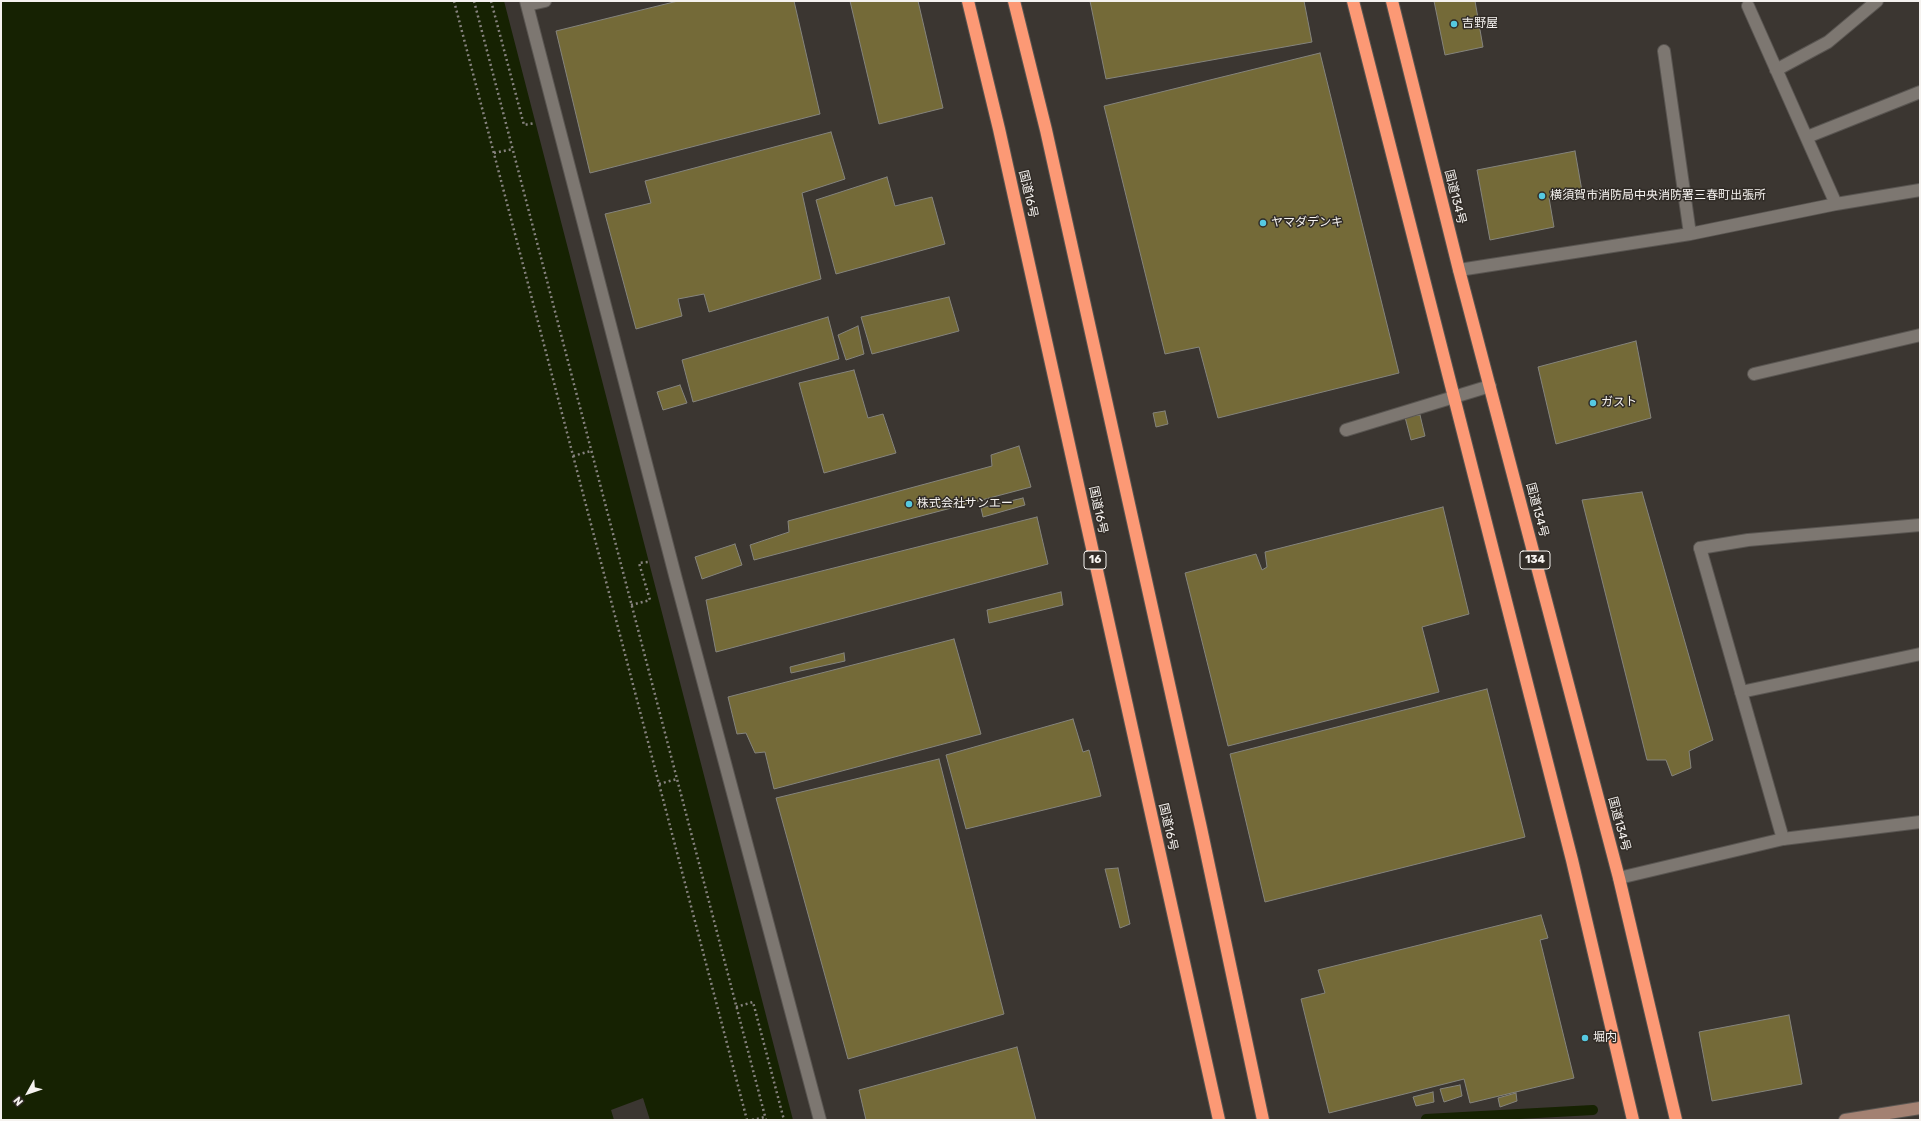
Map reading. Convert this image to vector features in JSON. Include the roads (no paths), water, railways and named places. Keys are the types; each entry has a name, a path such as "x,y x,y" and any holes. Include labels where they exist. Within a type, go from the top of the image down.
{"highway":[{"name":"国道16号","path":"968,1 999,129 1218,1120"},
{"path":"1014,1 1046,130 1203,836 1263,1120"},
{"path":"1354,1 1572,860 1633,1120"},
{"name":"国道134号","path":"1392,1 1459,270 1619,878 1676,1120"}],"street":[{"path":"545,1 527,3 674,571 820,1120"},
{"path":"1776,70 1828,42 1877,1"},
{"path":"1748,6 1836,204"},
{"path":"1664,51 1690,234"},
{"path":"1807,137 1920,92"},
{"path":"1459,270 1690,234 1836,204 1920,190"},
{"path":"1754,374 1920,335"},
{"path":"1346,430 1490,386"},
{"path":"1783,839 1700,548 1748,540 1920,525"},
{"path":"1741,692 1920,654"},
{"path":"1619,878 1783,839 1920,822"},
{"path":"1845,1120 1920,1108"}],"waterway":[{"path":"1426,1119 1593,1110"}],"place":[{"name":"吉野屋","path":"1454,24"},
{"name":"横須賀市消防局中央消防署三春町出張所","path":"1542,196"},
{"name":"ヤマダデンキ","path":"1263,223"},
{"name":"ガスト","path":"1593,403"},
{"name":"株式会社サンエー","path":"909,504"},
{"name":"堀内","path":"1585,1038"}]}
